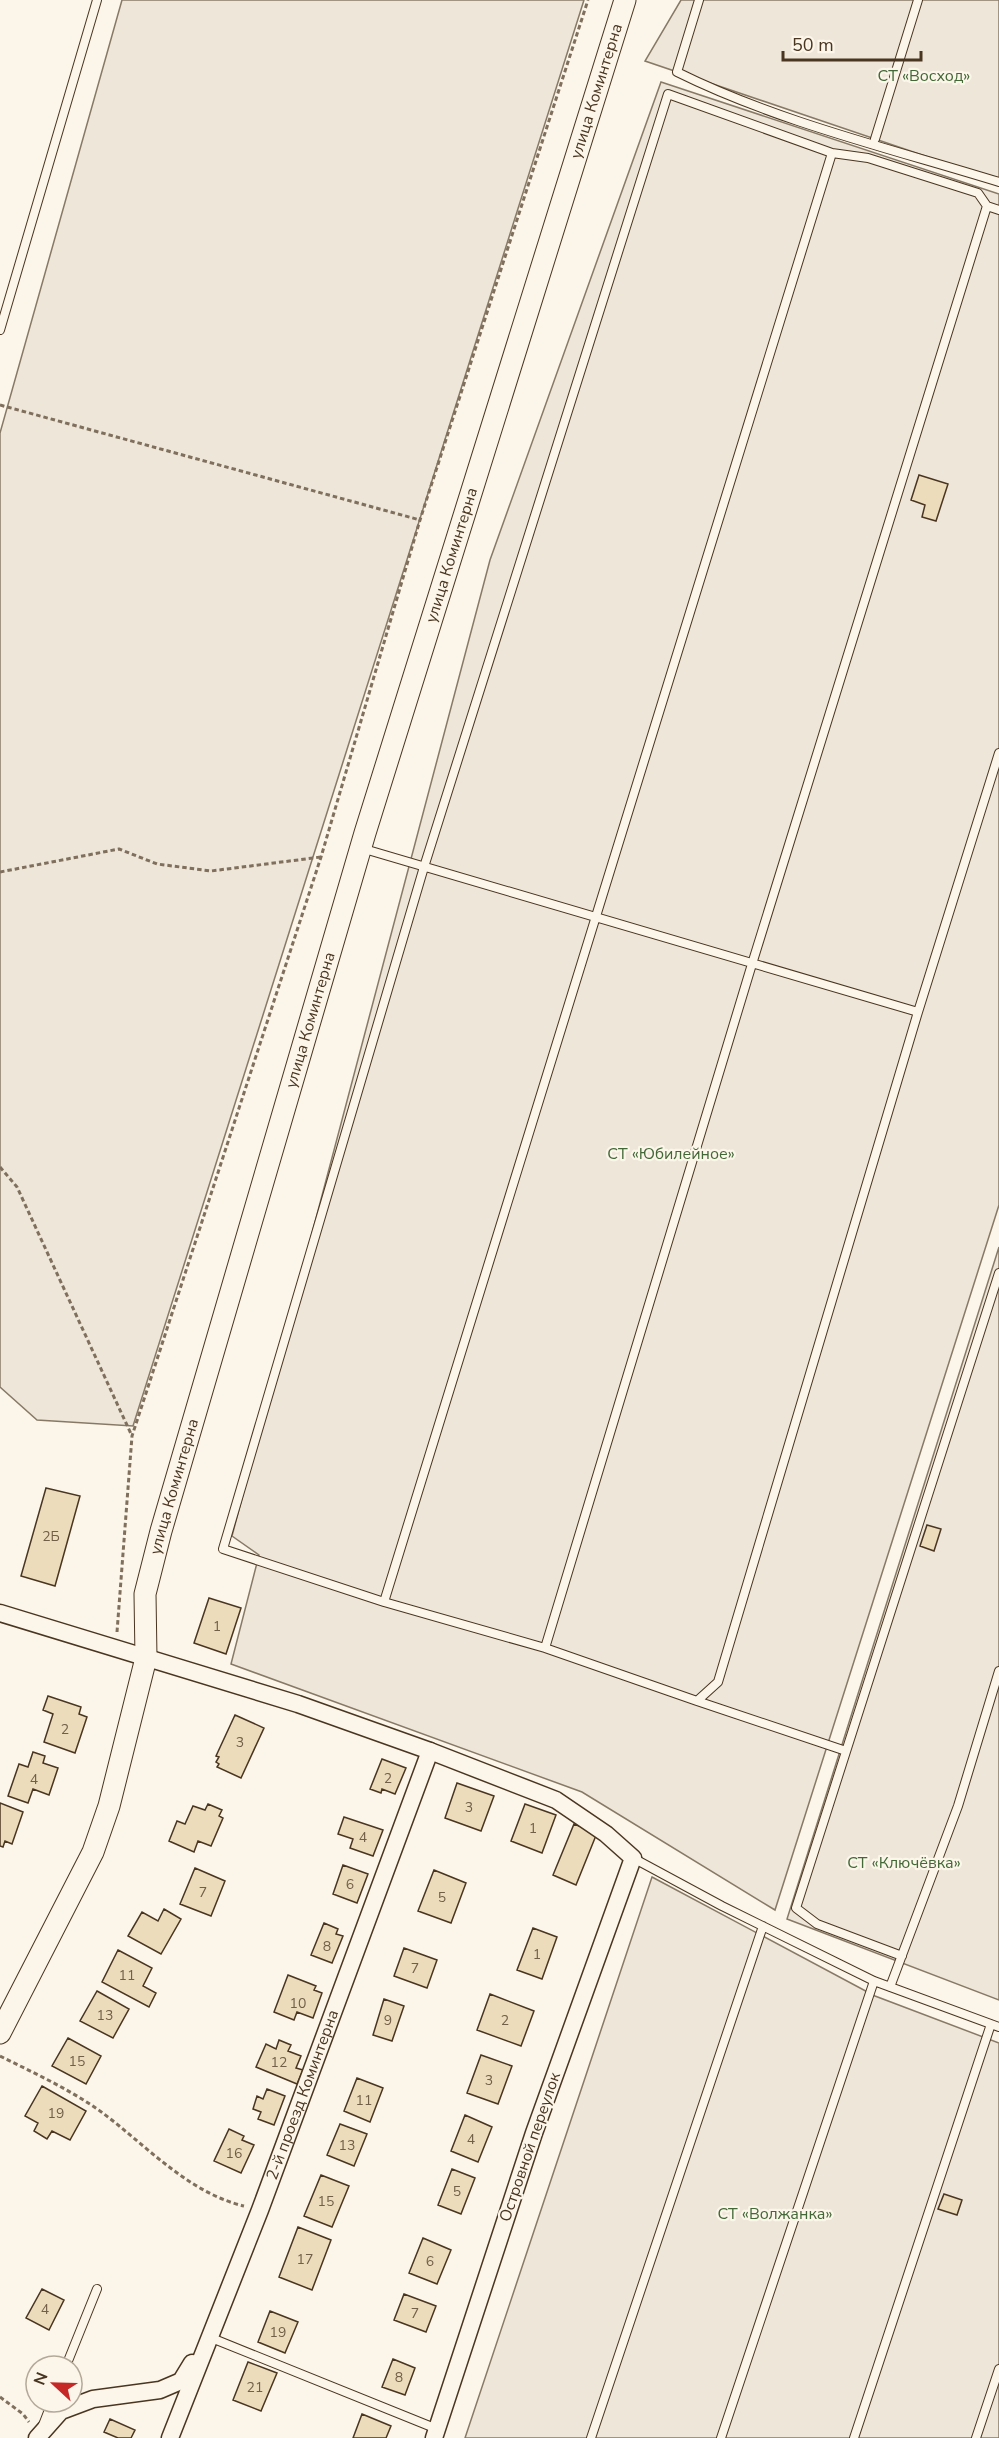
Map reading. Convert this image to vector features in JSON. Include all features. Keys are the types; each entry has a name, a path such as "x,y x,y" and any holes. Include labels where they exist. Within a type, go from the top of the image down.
{"street":[{"name":"улица Коминтерна","path":"0,2033 93,1852 109,1806 146,1658 145,1594 161,1531 360,848 625,0"},
{"path":"0,1613 298,1704 430,1751 556,1800 606,1834 633,1858"},
{"name":"2-й проезд Коминтерна","path":"170,2438 260,2210 430,1751"},
{"name":"Островной переулок","path":"436,2434 534,2133 633,1858"},
{"path":"38,2437 61,2411 93,2398 160,2390 181,2381 209,2337"}],"lane":[{"path":"0,330 97,0"},
{"path":"699,0 677,72 712,89 772,111 999,182"},
{"path":"875,139 918,0"},
{"path":"846,1751 545,1648 384,1602 223,1549 424,867 668,94 832,153 868,158 978,193 987,206 999,210"},
{"path":"384,1602 832,153"},
{"path":"545,1648 752,964 987,206"},
{"path":"697,1701 718,1682 918,1012 999,753"},
{"path":"360,848 918,1012"},
{"path":"902,1956 817,1924 796,1908 999,1273"},
{"path":"890,1987 957,1806 999,1671"},
{"path":"633,1858 762,1926 874,1981 995,2025 854,2438"},
{"path":"591,2438 762,1926"},
{"path":"721,2438 874,1981"},
{"path":"71,2354 97,2289"},
{"path":"209,2337 436,2434"},
{"path":"976,2438 999,2369"},
{"path":"38,2437 47,2414"}],"path":[{"path":"116,1649 132,1436 321,857 420,520 588,0"},
{"path":"0,405 420,520"},
{"path":"0,872 119,849 157,864 211,871 321,857"},
{"path":"0,1167 17,1187 132,1436"},
{"path":"0,2056 58,2084 98,2110 207,2193 229,2203 260,2210"},
{"path":"0,2397 23,2414 38,2437"}],"green space":[{"path":"122,0 584,0 133,1426 37,1420 0,1387 0,433"},
{"name":"СТ «Восход»","path":"681,0 999,0 999,181 645,61"},
{"name":"СТ «Юбилейное»","path":"661,82 999,194 999,1205 775,1910 582,1792 231,1664 259,1555 232,1536 490,560"},
{"name":"СТ «Ключёвка»","path":"999,1247 999,2000 787,1919"},
{"name":"СТ «Волжанка»","path":"652,1877 875,1996 999,2043 999,2438 465,2438"}],"building":[{"path":"919,475 948,484 936,521 922,517 925,505 911,500"},
{"path":"46,1488 80,1496 55,1586 21,1576"},
{"path":"927,1525 941,1529 934,1551 920,1546"},
{"path":"209,1598 241,1608 226,1654 194,1643"},
{"path":"48,1696 81,1707 79,1714 87,1717 75,1753 44,1742 53,1714 43,1710"},
{"path":"235,1715 264,1728 241,1778 217,1767 219,1764 216,1762 219,1757 216,1756"},
{"path":"33,1752 45,1756 43,1763 58,1768 49,1795 33,1789 28,1803 8,1796 19,1764 28,1767"},
{"path":"382,1759 406,1768 395,1794 382,1789 381,1793 370,1789"},
{"path":"457,1783 494,1796 481,1831 445,1818"},
{"path":"0,1803 23,1812 12,1844 5,1841 3,1847 0,1846"},
{"path":"208,1804 222,1810 219,1816 223,1818 211,1846 198,1841 194,1852 169,1841 177,1821 185,1824 193,1806 205,1810"},
{"path":"525,1804 556,1815 542,1853 511,1841"},
{"path":"344,1817 383,1830 373,1856 350,1848 353,1839 338,1834"},
{"path":"574,1824 597,1833 576,1885 553,1875"},
{"path":"343,1865 368,1874 357,1903 333,1894"},
{"path":"195,1868 225,1881 211,1916 180,1904"},
{"path":"434,1870 466,1883 451,1923 418,1911"},
{"path":"164,1909 181,1919 161,1954 128,1936 142,1912 158,1921"},
{"path":"324,1923 338,1929 336,1934 343,1936 332,1963 311,1955"},
{"path":"533,1928 557,1937 542,1979 517,1970"},
{"path":"404,1948 437,1960 427,1988 394,1976"},
{"path":"118,1950 152,1968 143,1986 156,1993 149,2007 102,1982"},
{"path":"288,1975 316,1986 314,1990 322,1993 313,2018 297,2012 294,2020 274,2012"},
{"path":"97,1991 129,2009 113,2038 80,2021"},
{"path":"490,1994 534,2011 521,2046 477,2030"},
{"path":"384,1999 404,2006 392,2041 373,2035"},
{"path":"68,2038 101,2056 86,2084 52,2066"},
{"path":"279,2040 291,2045 288,2051 301,2056 296,2068 303,2070 297,2084 256,2067 266,2044 276,2049"},
{"path":"481,2055 512,2066 498,2104 467,2093"},
{"path":"357,2078 383,2088 370,2122 344,2111"},
{"path":"42,2086 86,2111 70,2140 52,2131 47,2139 34,2131 38,2123 25,2116"},
{"path":"267,2089 285,2096 274,2125 258,2119 261,2112 253,2109 257,2096 263,2099"},
{"path":"465,2115 492,2127 478,2162 451,2151"},
{"path":"340,2124 367,2134 354,2166 327,2155"},
{"path":"229,2129 244,2136 242,2140 254,2145 241,2173 214,2161"},
{"path":"452,2169 475,2178 461,2214 438,2205"},
{"path":"321,2175 349,2186 332,2227 304,2216"},
{"path":"944,2194 962,2200 957,2215 938,2209"},
{"path":"298,2227 331,2240 312,2290 279,2277"},
{"path":"423,2238 451,2250 437,2284 409,2273"},
{"path":"42,2289 64,2300 49,2330 26,2318"},
{"path":"404,2294 436,2306 426,2332 394,2320"},
{"path":"270,2311 298,2322 285,2353 258,2342"},
{"path":"393,2359 415,2368 405,2395 382,2387"},
{"path":"248,2362 277,2373 261,2411 233,2400"},
{"path":"362,2414 391,2426 386,2438 353,2438"},
{"path":"110,2419 135,2430 131,2438 118,2438 104,2432"}]}
